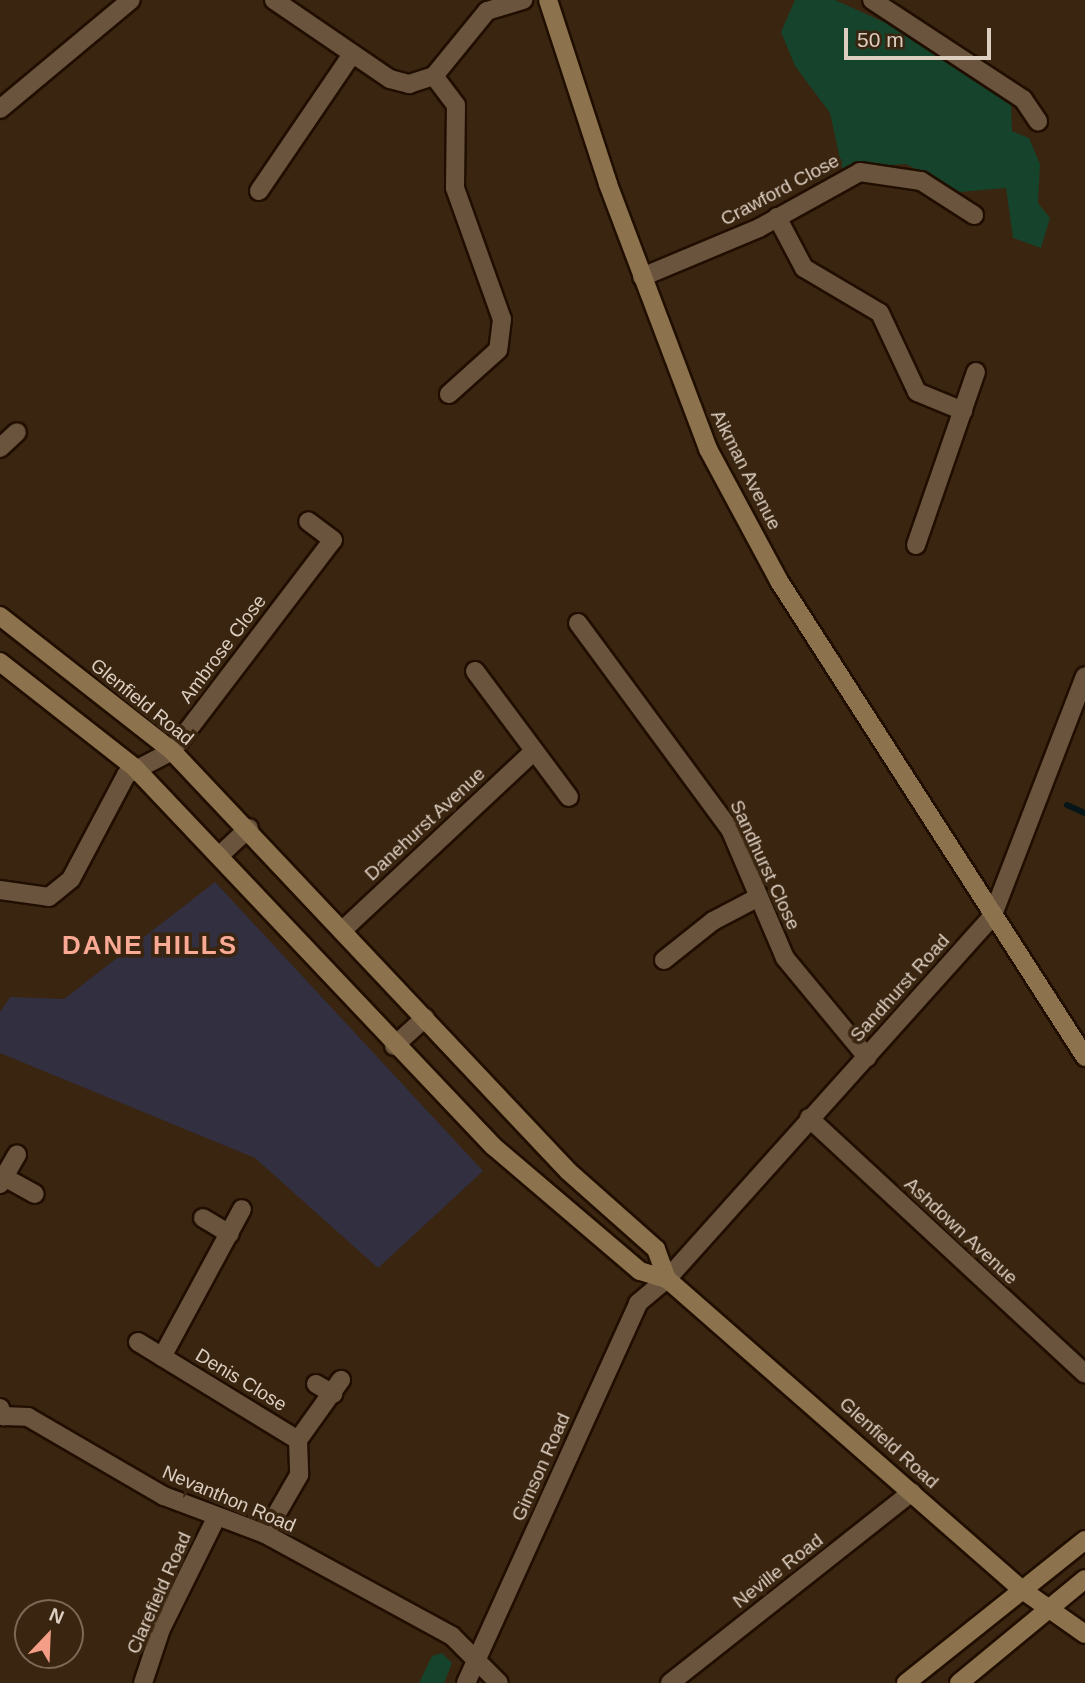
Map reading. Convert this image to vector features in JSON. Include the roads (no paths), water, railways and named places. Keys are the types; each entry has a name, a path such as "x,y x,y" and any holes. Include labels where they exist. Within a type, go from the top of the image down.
{"street":[{"path":"0,109 131,0"},
{"path":"274,0 390,79 409,84 434,76 488,11 523,0"},
{"name":"Aikman Avenue","path":"548,0 642,277 708,449 779,581 992,917 1085,1057"},
{"path":"872,0 1023,99 1038,121"},
{"path":"259,191 352,54"},
{"path":"434,76 456,105 455,188 502,319 498,350 449,394"},
{"name":"Crawford Close","path":"642,277 777,217 840,178 878,171 921,181 974,215"},
{"path":"777,217 804,268 880,313 918,392 963,411"},
{"path":"916,545 976,372"},
{"path":"0,447 17,432"},
{"name":"Ambrose Close","path":"135,768 172,751 332,540 308,521"},
{"name":"Glenfield Road","path":"0,616 172,751 345,928 568,1171 656,1250 667,1279"},
{"name":"Sandhurst Close","path":"578,622 712,800 785,957 867,1056"},
{"name":"Glenfield Road","path":"0,662 135,768 394,1046 603,1243 640,1271 667,1279 1021,1589 1048,1611 1085,1634"},
{"path":"475,671 569,797"},
{"name":"Sandhurst Road","path":"667,1279 992,917 1085,676"},
{"name":"Danehurst Avenue","path":"345,928 534,751"},
{"path":"0,890 34,898 60,891 135,768"},
{"path":"219,856 249,828"},
{"path":"664,960 713,921 757,898"},
{"path":"394,1046 425,1018"},
{"name":"Ashdown Avenue","path":"809,1118 1085,1374"},
{"path":"17,1155 2,1180 35,1194"},
{"name":"Denis Close","path":"162,1357 242,1209"},
{"path":"203,1218 230,1234"},
{"name":"Gimson Road","path":"467,1683 638,1303 667,1279"},
{"name":"Denis Close","path":"138,1342 298,1440 337,1387 316,1384"},
{"name":"Nevanthon Road","path":"1,1414 28,1417 215,1520 265,1534 452,1636 478,1657 499,1683"},
{"path":"265,1534 299,1475 298,1440"},
{"name":"Neville Road","path":"670,1683 912,1492"},
{"name":"Clarefield Road","path":"143,1683 161,1629 215,1520"},
{"path":"906,1683 1085,1540"},
{"path":"959,1683 1085,1579"}],"waterway":[{"path":"1067,805 1085,813"}],"district":[{"name":"DANE HILLS","path":"150,946"}]}
